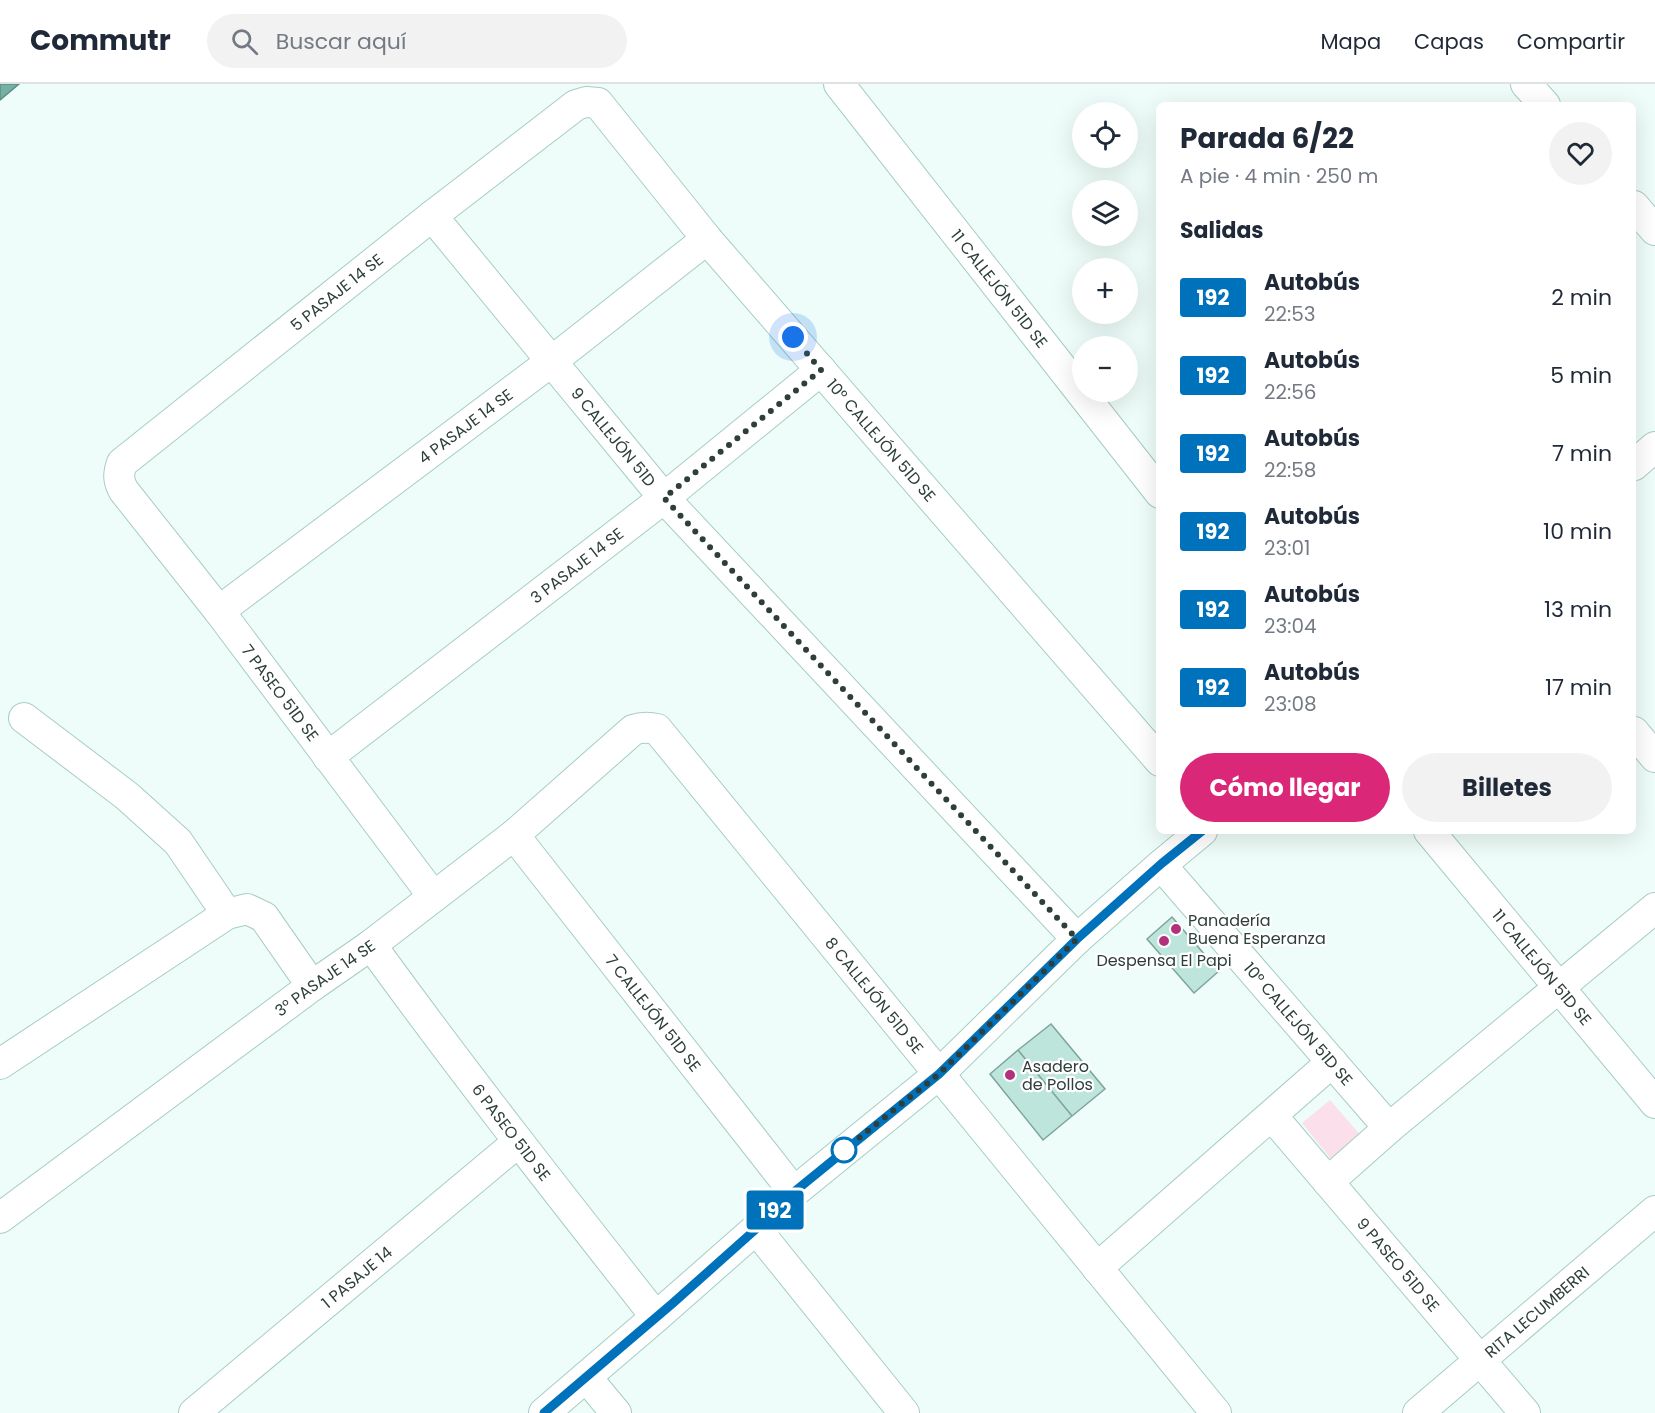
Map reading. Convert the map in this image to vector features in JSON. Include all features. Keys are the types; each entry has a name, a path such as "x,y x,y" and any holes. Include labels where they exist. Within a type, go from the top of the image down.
{"street":[{"name":"11 CALLEJÓN 51D SE","path":"839,84 1156,488"},
{"path":"1526,84 1542,102"},
{"name":"10° CALLEJÓN 51D SE","path":"576,105 586,102 598,103 707,239 1156,756"},
{"name":"5 PASAJE 14 SE","path":"124,491 119,483 118,473 122,463 432,216 576,105"},
{"path":"1636,208 1655,230"},
{"name":"9 CALLEJÓN 51D","path":"432,216 664,498 1077,939"},
{"name":"4 PASAJE 14 SE","path":"219,611 552,361 707,239"},
{"name":"3 PASAJE 14 SE","path":"328,757 664,498 821,370"},
{"path":"1636,463 1655,447"},
{"name":"7 PASEO 51D SE","path":"124,491 219,611 433,896"},
{"path":"24,718 127,796 178,842 227,914"},
{"name":"3° PASAJE 14 SE","path":"0,1218 312,986 371,945 514,835 633,730 641,728"},
{"name":"8 CALLEJÓN 51D SE","path":"641,728 657,729 1216,1413"},
{"path":"1636,734 1655,757"},
{"path":"544,1413 756,1229 794,1192 939,1074 1077,939 1198,834"},
{"name":"11 CALLEJÓN 51D SE","path":"1432,834 1655,1103"},
{"name":"7 CALLEJÓN 51D SE","path":"514,835 794,1192"},
{"name":"10° CALLEJÓN 51D SE","path":"1161,864 1389,1128"},
{"path":"1328,1182 1389,1128 1655,908"},
{"path":"0,1064 227,914 246,909 264,917 312,986"},
{"name":"6 PASEO 51D SE","path":"371,945 518,1142 656,1317"},
{"path":"1097,1268 1332,1062"},
{"name":"9 PASEO 51D SE","path":"1272,1116 1525,1413"},
{"name":"1 PASAJE 14","path":"194,1413 518,1142"},
{"name":"RITA LECUMBERRI","path":"1418,1413 1655,1211"},
{"path":"756,1229 904,1413"},
{"path":"586,1377 616,1413"}],"shaded area":[{"path":"0,84 19,84 0,100"},
{"path":"1330,1100 1363,1138 1335,1164 1302,1123"}],"building":[{"path":"1172,917 1219,971 1194,993 1147,939"},
{"path":"1051,1024 1105,1089 1072,1116 1018,1050"},
{"path":"1018,1050 1072,1116 1043,1140 990,1074"}],"bus line":[{"name":"192","path":"544,1413 673,1303 794,1192 939,1074 1077,939 1198,834"}],"place":[{"name":"Panadería Buena Esperanza","path":"1176,929"},
{"name":"Despensa El Papi","path":"1164,941"},
{"name":"Asadero de Pollos","path":"1010,1075"}],"route":[{"path":"793,337 821,370 664,498 1077,939 939,1074 844,1150"}]}
